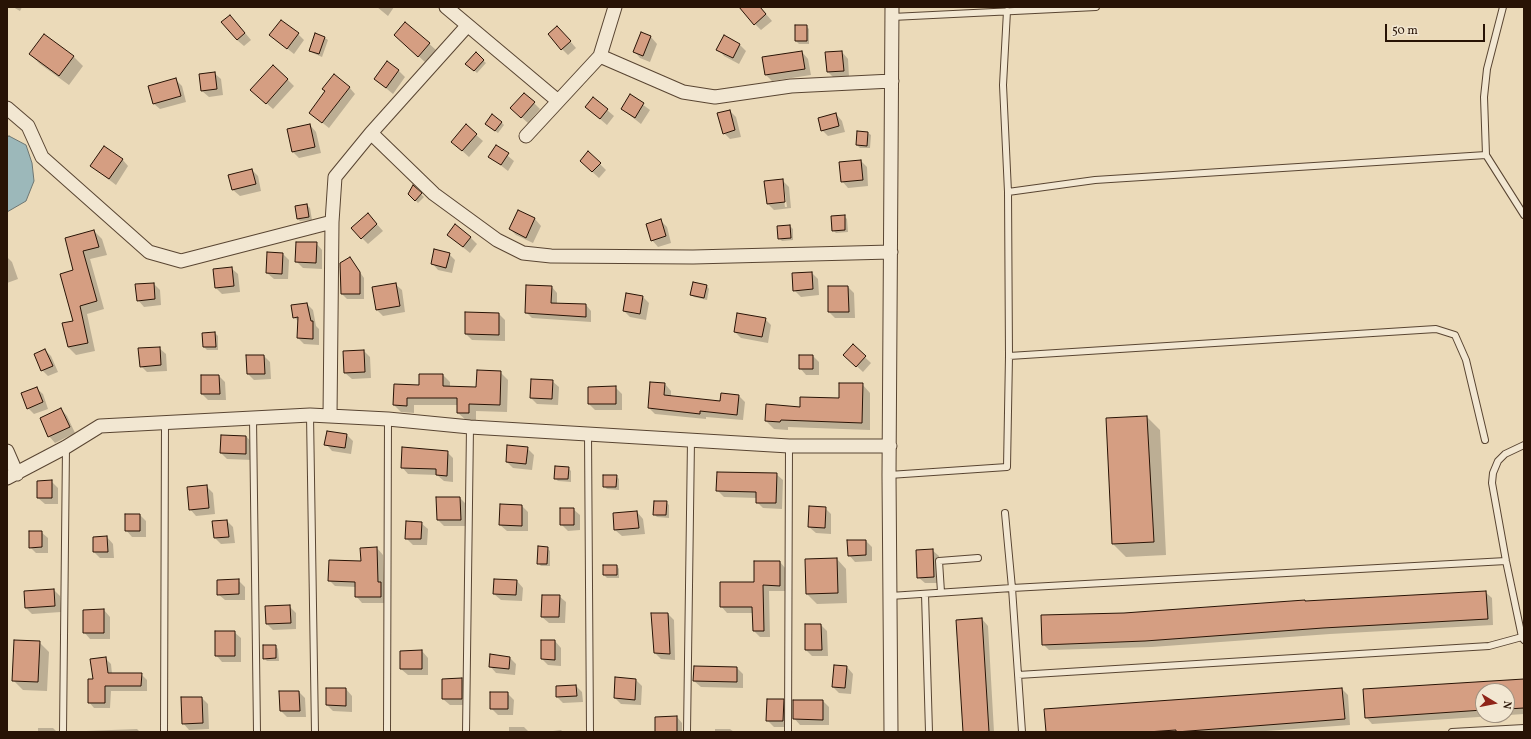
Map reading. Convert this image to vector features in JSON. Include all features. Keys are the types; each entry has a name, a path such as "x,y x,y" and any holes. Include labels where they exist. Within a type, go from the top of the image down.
{"street":[{"path":"446,7 558,101"},
{"path":"526,136 600,56 615,7"},
{"path":"891,732 889,475 892,12"},
{"path":"330,416 332,222 336,178 370,133 467,26"},
{"path":"600,56 682,92 715,97 791,86 892,81"},
{"path":"9,112 28,126 42,157 149,252 181,261 332,222"},
{"path":"370,133 434,194 497,240 523,253 551,256 693,257 891,252"},
{"path":"7,451 12,476 66,447 100,426 310,415 388,419 470,427 789,446 890,446"}],"lane":[{"path":"892,12 1007,11 1096,7"},
{"path":"1502,7 1487,68 1484,97 1486,154 1524,215"},
{"path":"889,475 1007,467 1009,356 1008,192 1003,85 1007,11"},
{"path":"1008,192 1095,180 1486,154"},
{"path":"1009,356 1436,329 1455,335 1466,360 1485,440"},
{"path":"310,415 315,732"},
{"path":"253,418 256,732"},
{"path":"387,732 388,419"},
{"path":"164,732 165,423"},
{"path":"466,732 470,427"},
{"path":"588,434 590,732"},
{"path":"687,732 691,440"},
{"path":"1018,675 1489,646 1523,638 1506,561 1492,483 1493,473 1498,461 1505,454 1524,445"},
{"path":"788,732 789,446"},
{"path":"63,732 66,447"},
{"path":"1005,513 1022,732"},
{"path":"941,592 939,560 978,558"},
{"path":"890,596 1506,561"},
{"path":"924,594 929,732"},
{"path":"1452,732 1524,728"}],"water":[{"path":"9,136 26,145 32,163 34,181 26,201 7,212 7,137"}],"building":[{"path":"739,7 760,7 766,14 754,25"},
{"path":"230,15 245,33 237,40 221,22"},
{"path":"281,20 299,33 287,49 269,35"},
{"path":"405,22 430,43 418,57 394,35"},
{"path":"795,25 807,25 807,41 795,41"},
{"path":"557,26 571,41 561,50 548,34"},
{"path":"641,32 651,36 643,56 633,52"},
{"path":"315,33 325,37 319,54 309,51"},
{"path":"44,34 74,56 59,76 29,54"},
{"path":"724,35 740,44 733,58 716,50"},
{"path":"802,51 805,69 765,75 762,57"},
{"path":"842,51 844,71 827,72 825,52"},
{"path":"476,52 484,60 474,71 465,64"},
{"path":"387,61 399,70 386,88 374,79"},
{"path":"273,65 288,79 266,104 250,90"},
{"path":"215,72 217,89 201,91 199,74"},
{"path":"334,74 350,87 322,123 309,113 325,91 322,89"},
{"path":"176,78 181,96 153,104 148,86"},
{"path":"524,93 535,102 521,118 510,108"},
{"path":"630,94 644,103 635,118 621,109"},
{"path":"593,97 608,109 600,119 585,107"},
{"path":"730,110 735,130 723,134 717,113"},
{"path":"836,113 839,126 821,131 818,118"},
{"path":"492,114 502,122 495,131 485,124"},
{"path":"310,124 315,147 292,152 287,129"},
{"path":"466,124 477,134 462,151 451,142"},
{"path":"857,131 868,132 867,146 856,145"},
{"path":"496,145 509,153 501,165 488,157"},
{"path":"104,146 123,159 109,179 90,166"},
{"path":"588,151 601,163 592,172 580,161"},
{"path":"861,160 863,180 841,182 839,162"},
{"path":"252,169 256,184 232,190 228,175"},
{"path":"783,179 785,202 767,204 764,181"},
{"path":"413,185 422,193 415,201 408,194"},
{"path":"307,204 309,217 297,219 295,206"},
{"path":"518,210 535,218 526,238 509,229"},
{"path":"368,213 377,224 361,239 351,228"},
{"path":"845,215 845,230 832,231 831,216"},
{"path":"661,219 666,236 651,241 646,224"},
{"path":"455,224 471,237 463,247 447,235"},
{"path":"790,225 791,238 778,239 777,226"},
{"path":"94,230 99,247 83,251 97,301 80,306 88,343 68,347 62,323 73,321 60,274 73,270 65,238"},
{"path":"296,242 317,242 316,263 295,262"},
{"path":"434,249 450,253 446,268 431,264"},
{"path":"267,252 283,253 282,274 266,273"},
{"path":"350,257 360,272 360,294 341,294 340,263"},
{"path":"232,267 234,286 215,288 213,269"},
{"path":"812,272 813,289 793,291 792,273"},
{"path":"693,282 707,285 704,298 690,295"},
{"path":"154,283 155,299 137,301 135,284"},
{"path":"396,283 400,306 376,310 372,287"},
{"path":"526,285 552,286 551,303 586,304 586,317 525,313"},
{"path":"828,286 848,286 849,312 828,312"},
{"path":"626,293 643,296 640,314 623,311"},
{"path":"307,303 311,321 313,321 313,339 297,338 298,317 293,318 291,305"},
{"path":"465,312 499,313 499,335 465,334"},
{"path":"737,313 766,318 762,337 734,332"},
{"path":"215,332 216,347 203,347 202,333"},
{"path":"853,344 866,356 856,367 843,355"},
{"path":"160,347 161,365 140,367 138,348"},
{"path":"45,349 53,366 41,371 34,354"},
{"path":"364,350 365,372 344,373 343,351"},
{"path":"246,355 264,355 265,374 247,374"},
{"path":"799,355 813,355 813,369 799,369"},
{"path":"477,370 501,371 500,405 469,404 469,413 457,413 457,398 407,398 407,406 393,405 394,384 419,385 419,374 443,374 443,386 476,387"},
{"path":"201,375 219,375 220,394 201,394"},
{"path":"531,379 553,380 552,399 530,398"},
{"path":"650,382 665,383 664,395 720,401 721,393 739,395 737,415 700,411 700,414 648,408"},
{"path":"839,383 863,383 862,423 781,420 780,422 765,421 766,404 800,407 800,397 839,398"},
{"path":"616,386 616,404 588,404 588,387"},
{"path":"37,387 43,402 27,409 21,393"},
{"path":"61,408 70,427 48,437 40,418"},
{"path":"1147,416 1154,542 1112,544 1106,418"},
{"path":"327,431 347,434 345,448 324,445"},
{"path":"221,435 246,436 246,454 220,453"},
{"path":"507,445 528,447 526,464 506,462"},
{"path":"402,447 448,451 447,476 436,475 436,469 401,468"},
{"path":"555,466 569,467 568,479 554,479"},
{"path":"717,472 777,473 776,503 756,503 756,492 716,491"},
{"path":"603,475 617,475 616,487 603,487"},
{"path":"52,480 52,498 37,498 37,481"},
{"path":"207,485 209,508 189,510 187,487"},
{"path":"436,497 460,497 461,520 437,520"},
{"path":"654,501 667,501 666,515 653,515"},
{"path":"500,504 522,505 522,526 499,525"},
{"path":"809,506 826,507 825,528 808,527"},
{"path":"560,508 574,508 574,525 560,525"},
{"path":"637,511 639,528 614,530 613,513"},
{"path":"125,514 140,514 140,531 125,531"},
{"path":"227,520 229,537 214,538 212,521"},
{"path":"406,521 422,522 421,539 405,539"},
{"path":"29,531 42,531 42,547 29,548"},
{"path":"107,536 108,552 93,552 93,537"},
{"path":"847,540 866,540 866,555 848,556"},
{"path":"538,546 548,547 547,564 537,564"},
{"path":"377,547 378,582 381,582 381,597 355,597 355,582 328,581 329,560 361,561 360,548"},
{"path":"933,549 934,577 917,578 916,550"},
{"path":"837,558 838,593 806,594 805,559"},
{"path":"754,561 780,561 780,586 763,585 764,631 753,631 752,607 720,607 720,582 754,582"},
{"path":"603,565 617,565 617,575 603,575"},
{"path":"239,579 239,594 217,595 217,580"},
{"path":"494,579 517,580 516,595 493,594"},
{"path":"54,589 55,606 25,608 24,591"},
{"path":"1486,591 1488,619 1323,628 1145,641 1042,645 1041,615 1124,613 1305,600"},
{"path":"542,595 560,595 559,617 541,617"},
{"path":"290,605 291,623 266,624 265,606"},
{"path":"104,609 104,633 83,633 83,610"},
{"path":"651,613 668,613 670,654 654,653"},
{"path":"982,618 989,732 963,732 956,620"},
{"path":"805,624 821,624 822,650 805,650"},
{"path":"215,631 235,631 235,656 215,656"},
{"path":"14,640 40,641 38,682 12,681"},
{"path":"541,640 555,640 555,660 541,659"},
{"path":"263,645 276,645 276,658 263,659"},
{"path":"422,650 422,669 400,669 400,651"},
{"path":"490,654 510,657 509,669 489,667"},
{"path":"106,657 108,673 142,673 141,686 105,686 105,703 88,703 88,679 93,679 90,659"},
{"path":"834,665 847,666 845,688 832,687"},
{"path":"694,666 737,667 737,682 693,681"},
{"path":"615,677 636,679 635,700 614,698"},
{"path":"462,678 462,699 442,699 442,679"},
{"path":"1524,679 1524,708 1515,709 1515,683 1475,683 1475,711 1365,718 1363,689"},
{"path":"576,685 577,696 556,697 556,686"},
{"path":"326,688 346,688 346,706 326,705"},
{"path":"1342,688 1345,719 1176,732 1176,730 1147,732 1046,732 1044,709"},
{"path":"279,691 299,691 300,711 280,711"},
{"path":"490,692 508,692 508,709 490,709"},
{"path":"181,697 202,697 203,723 182,724"},
{"path":"767,699 784,699 783,721 766,721"},
{"path":"793,700 823,700 823,720 793,719"},
{"path":"677,716 677,732 655,732 655,717"}]}
